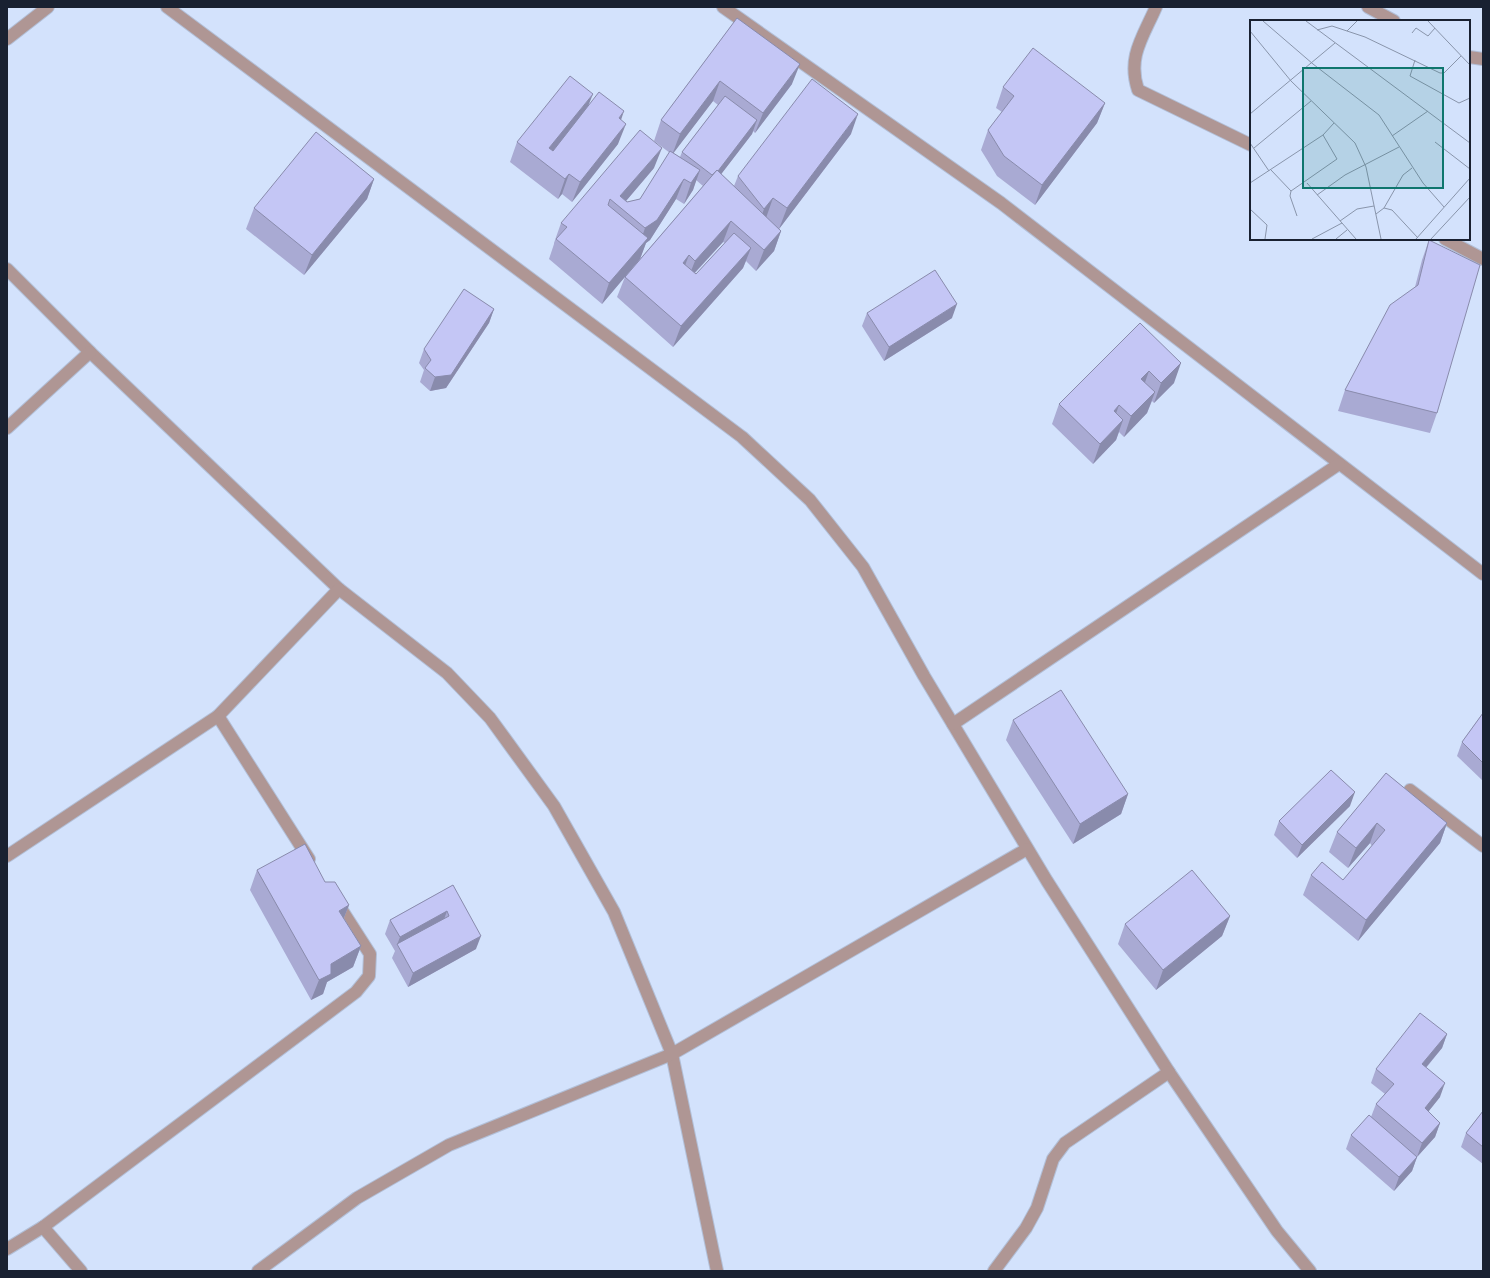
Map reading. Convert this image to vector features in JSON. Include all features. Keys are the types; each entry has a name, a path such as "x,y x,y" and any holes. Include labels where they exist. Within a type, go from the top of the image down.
{"street":[{"path":"7,39 48,7"},
{"path":"167,7 742,437 810,500 863,566 953,724 1027,849 1170,1072 1277,1230 1310,1271"},
{"path":"723,7 1001,203 1483,574"},
{"path":"1156,7 1135,55 1134,76 1138,90 1250,145"},
{"path":"1368,7 1392,20"},
{"path":"1470,57 1483,59"},
{"path":"1447,240 1483,259"},
{"path":"7,269 90,352 339,589 447,673 490,718 554,806 614,912 672,1054 717,1271"},
{"path":"7,428 90,352"},
{"path":"953,724 1339,464"},
{"path":"7,856 218,716 339,589"},
{"path":"218,716 315,868"},
{"path":"1410,790 1483,846"},
{"path":"258,1271 357,1198 449,1145 672,1054 1027,849"},
{"path":"7,1249 43,1227 356,992 369,976 370,954 328,888"},
{"path":"994,1271 1026,1228 1037,1208 1053,1159 1065,1143 1170,1072"},
{"path":"43,1227 81,1271"}],"building":[{"path":"737,18 800,64 763,113 720,81 680,134 661,120"},
{"path":"1033,48 1105,103 1042,185 1004,156 988,130 1014,96 1003,87"},
{"path":"570,76 593,94 549,148 553,151 599,92 624,111 619,118 626,124 580,182 569,174 565,179 517,142"},
{"path":"812,79 858,114 787,208 773,198 764,209 738,176"},
{"path":"725,96 757,120 718,171 717,170 712,175 682,152"},
{"path":"640,130 662,148 620,196 627,202 640,199 670,151 700,170 691,183 684,179 657,220 645,228 610,199 608,205 648,238 609,283 556,239 567,227 561,223"},
{"path":"316,132 374,179 312,255 254,208"},
{"path":"717,170 781,231 764,250 731,221 695,261 689,255 683,263 696,274 734,233 751,248 681,326 625,277"},
{"path":"1429,240 1480,265 1437,413 1345,390 1390,305 1418,285"},
{"path":"935,270 957,304 889,347 867,313"},
{"path":"464,289 494,309 451,375 435,377 425,368 431,360 424,349"},
{"path":"1140,323 1181,363 1161,383 1149,371 1141,379 1155,392 1131,416 1119,405 1114,411 1123,420 1100,444 1059,404"},
{"path":"1061,690 1128,794 1080,824 1013,720"},
{"path":"1483,713 1483,763 1462,742"},
{"path":"1331,770 1355,792 1302,845 1279,821"},
{"path":"1386,773 1447,823 1366,920 1311,875 1322,862 1343,880 1385,830 1377,823 1356,848 1337,832"},
{"path":"305,844 325,882 335,882 349,905 339,911 361,946 331,964 331,974 319,980 257,870"},
{"path":"1192,870 1230,916 1163,970 1125,924"},
{"path":"453,885 481,936 413,973 397,944 449,916 447,911 400,937 390,920"},
{"path":"1420,1013 1447,1034 1422,1064 1445,1083 1425,1108 1440,1123 1422,1143 1376,1104 1394,1084 1376,1069"},
{"path":"1483,1111 1483,1147 1466,1133"},
{"path":"1369,1115 1417,1157 1399,1177 1351,1135"}]}
